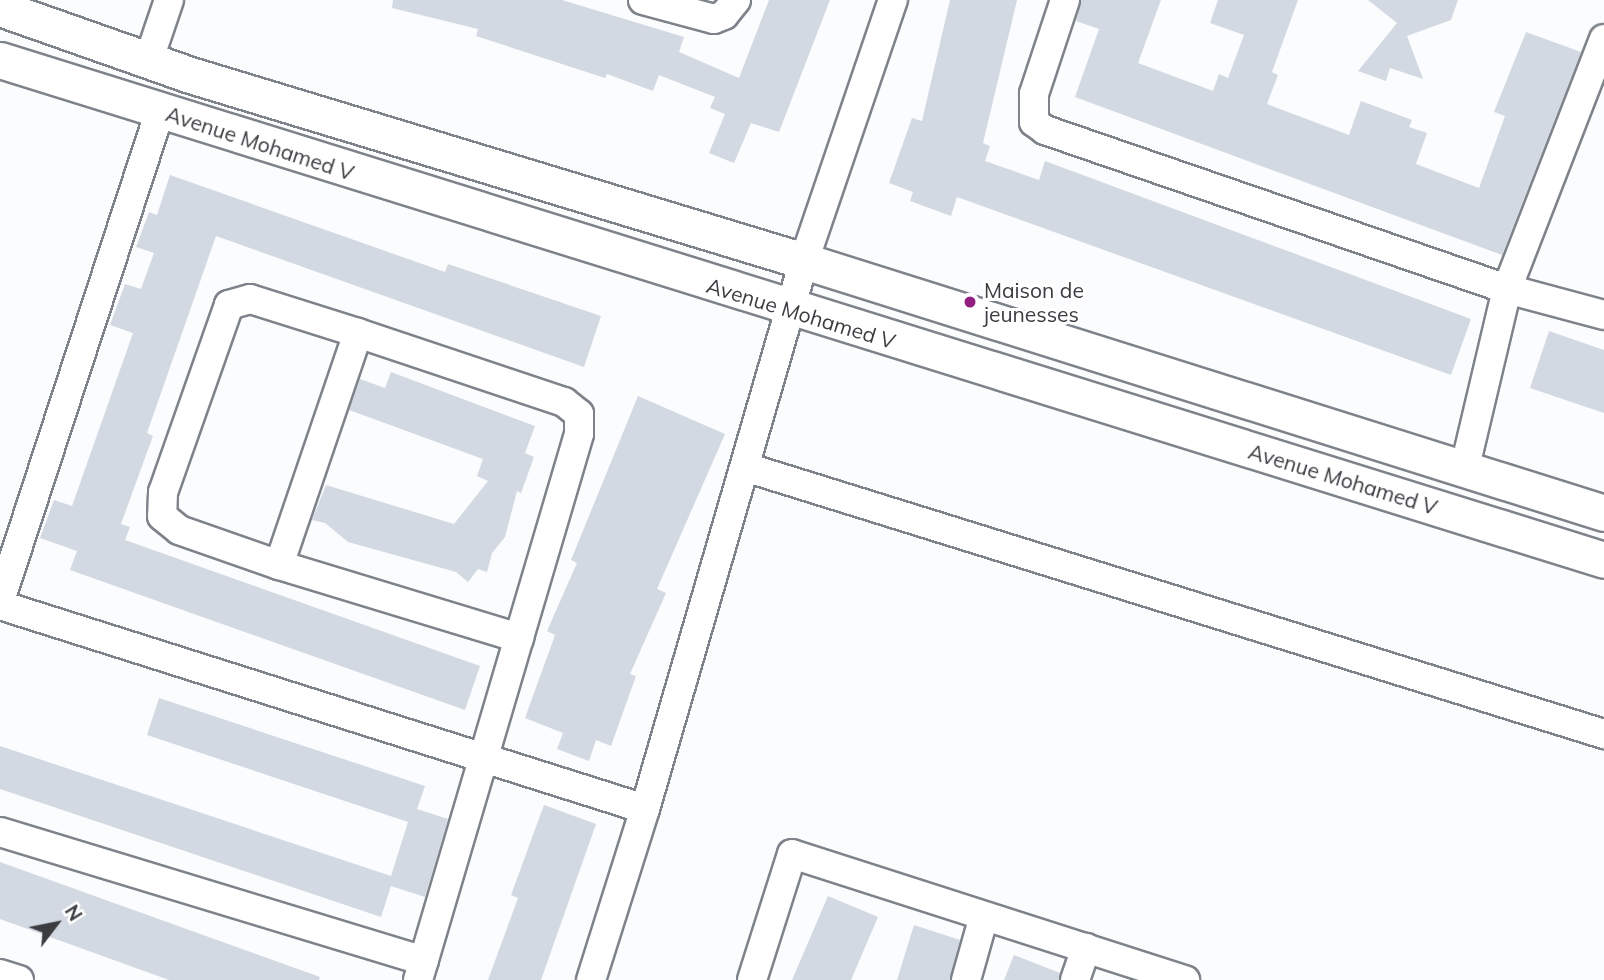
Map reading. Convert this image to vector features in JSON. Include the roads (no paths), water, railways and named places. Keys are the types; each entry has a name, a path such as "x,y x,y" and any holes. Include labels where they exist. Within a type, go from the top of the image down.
{"street":[{"path":"149,59 169,0"},
{"path":"643,0 714,19 724,15 736,0"},
{"path":"591,980 645,809 804,261 893,0"},
{"path":"1065,0 1034,94 1034,122 1045,130 1507,289 1604,315"},
{"name":"Avenue Mohamed V","path":"0,8 149,59 804,261 1604,513"},
{"path":"1464,471 1507,289 1604,39"},
{"name":"Avenue Mohamed V","path":"0,61 790,309 1604,560"},
{"path":"160,111 0,603 645,809"},
{"path":"0,832 421,970 519,638 579,434 579,414 564,402 250,299 229,305 168,479 161,505 169,524 279,565 519,638"},
{"path":"279,565 358,333"},
{"path":"745,467 1604,734"},
{"path":"752,980 792,854 1185,980"},
{"path":"966,980 984,916"},
{"path":"1076,980 1086,948"},
{"path":"0,974 19,980"}],"place":[{"name":"Maison de jeunesses","path":"970,302"}]}
